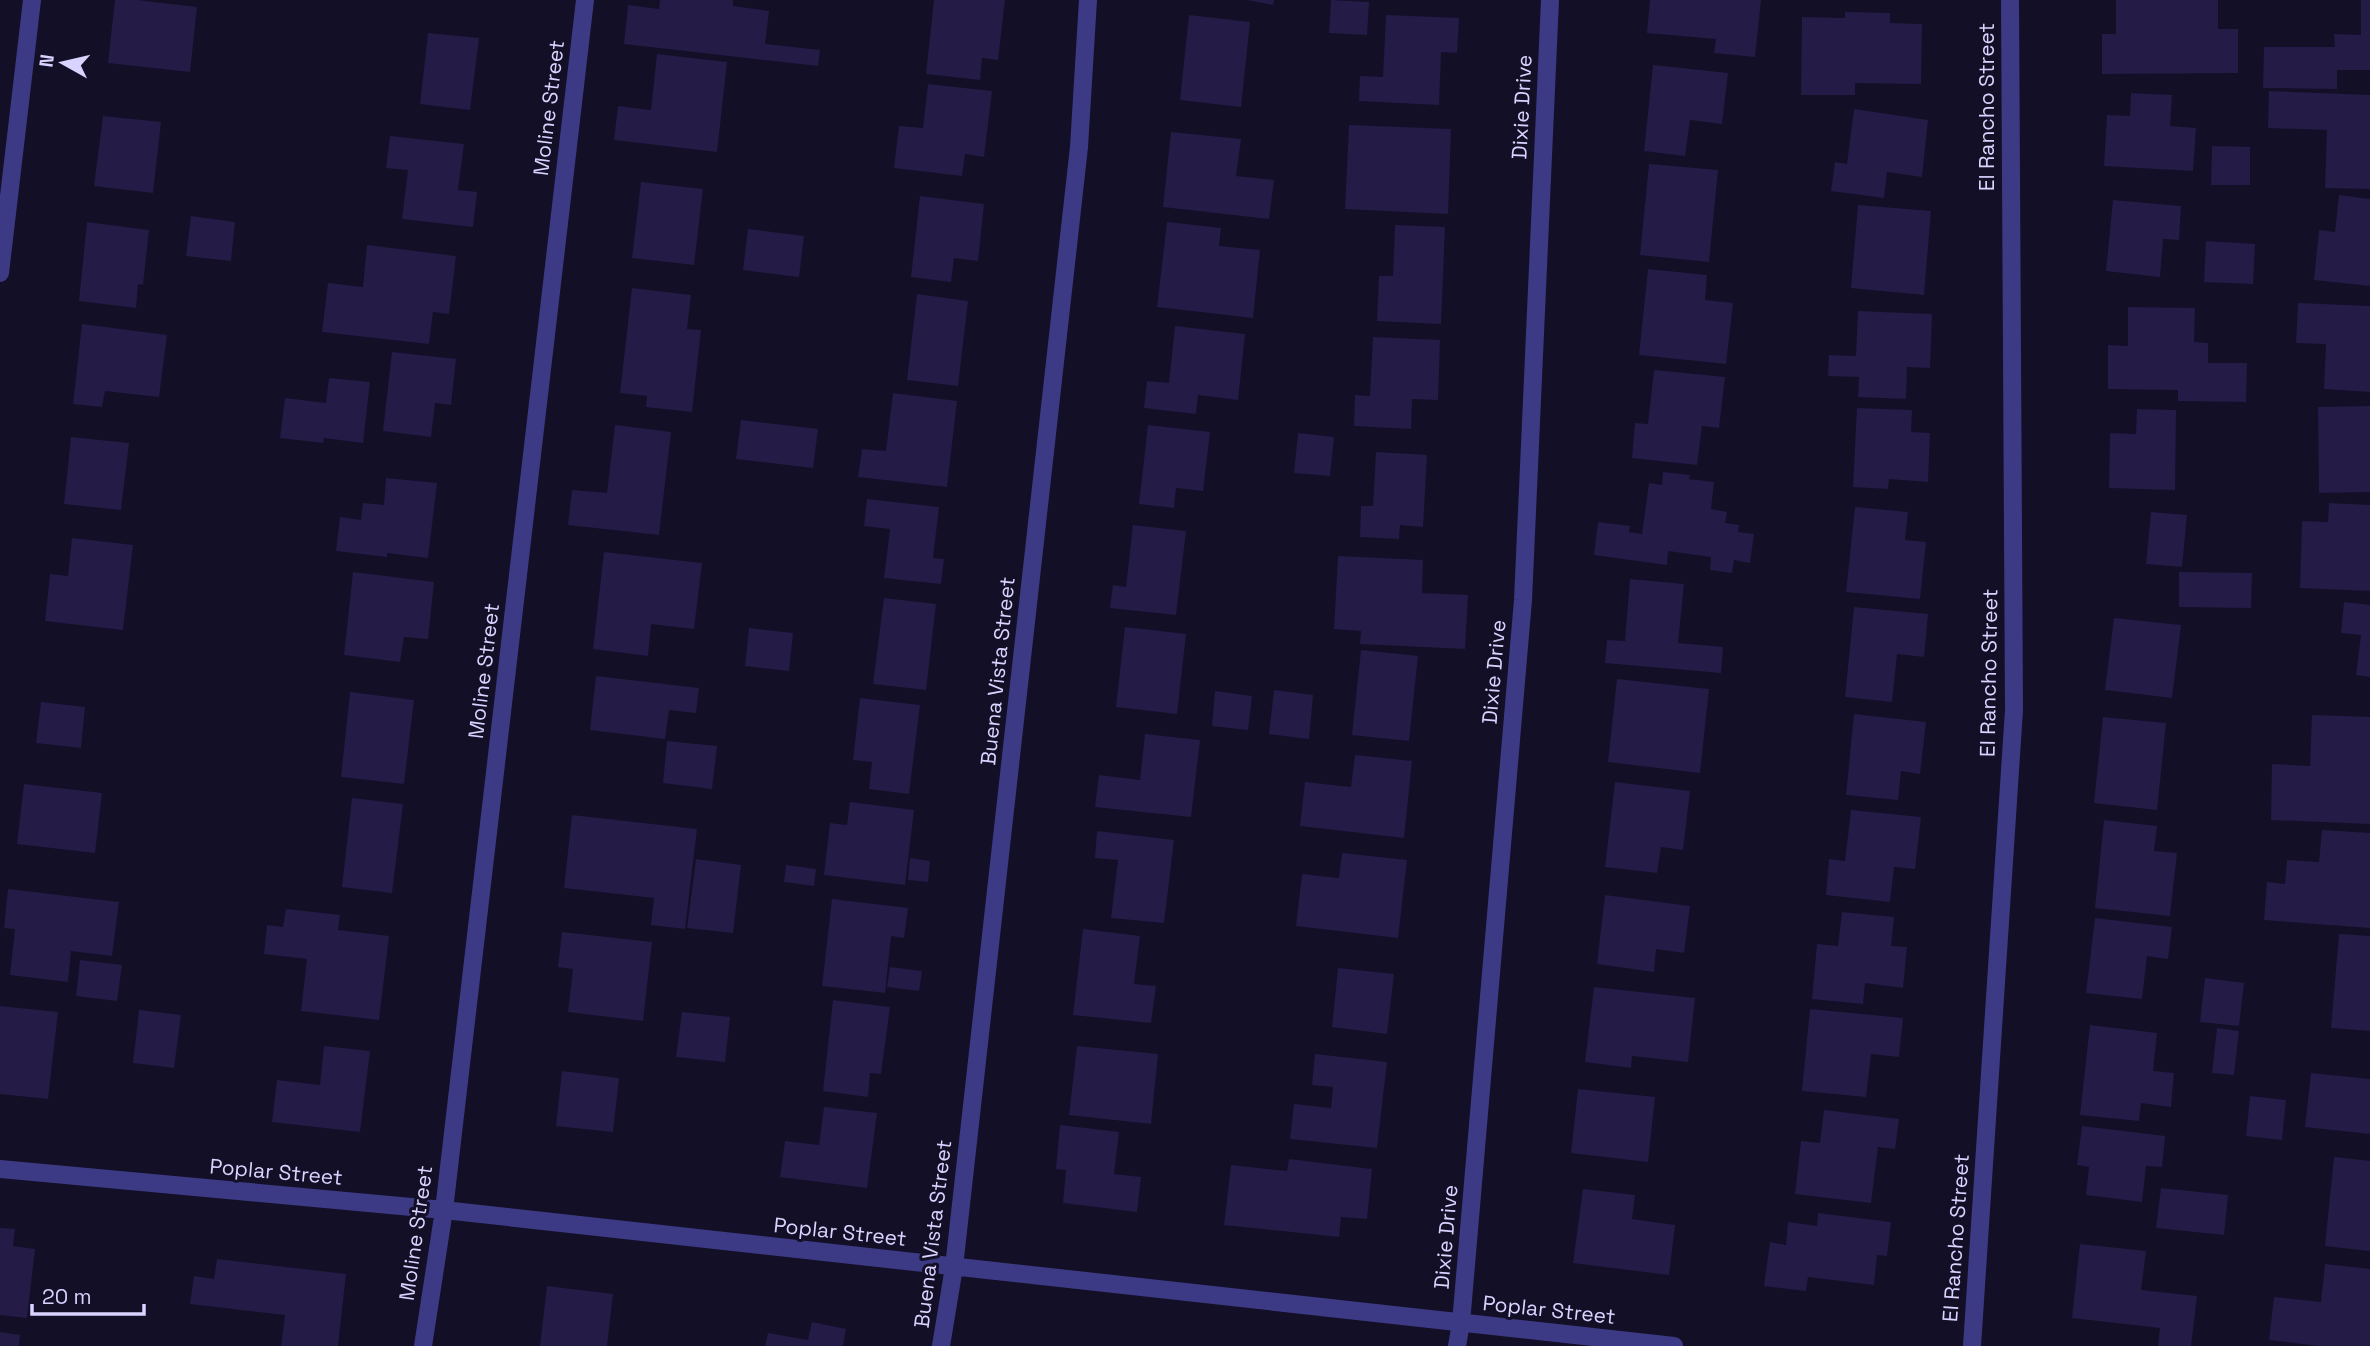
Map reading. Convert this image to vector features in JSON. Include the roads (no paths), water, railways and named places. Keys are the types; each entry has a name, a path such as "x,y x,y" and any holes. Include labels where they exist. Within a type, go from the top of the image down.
{"street":[{"path":"0,272 32,0"},
{"name":"Moline Street","path":"423,1346 444,1210 585,0"},
{"name":"Buena Vista Street","path":"941,1346 954,1267 1079,147 1088,0"},
{"name":"Dixie Drive","path":"1457,1346 1523,600 1550,0"},
{"name":"El Rancho Street","path":"1972,1346 2014,710 2010,0"},
{"name":"Poplar Street","path":"0,1169 444,1210 1674,1346"}]}
